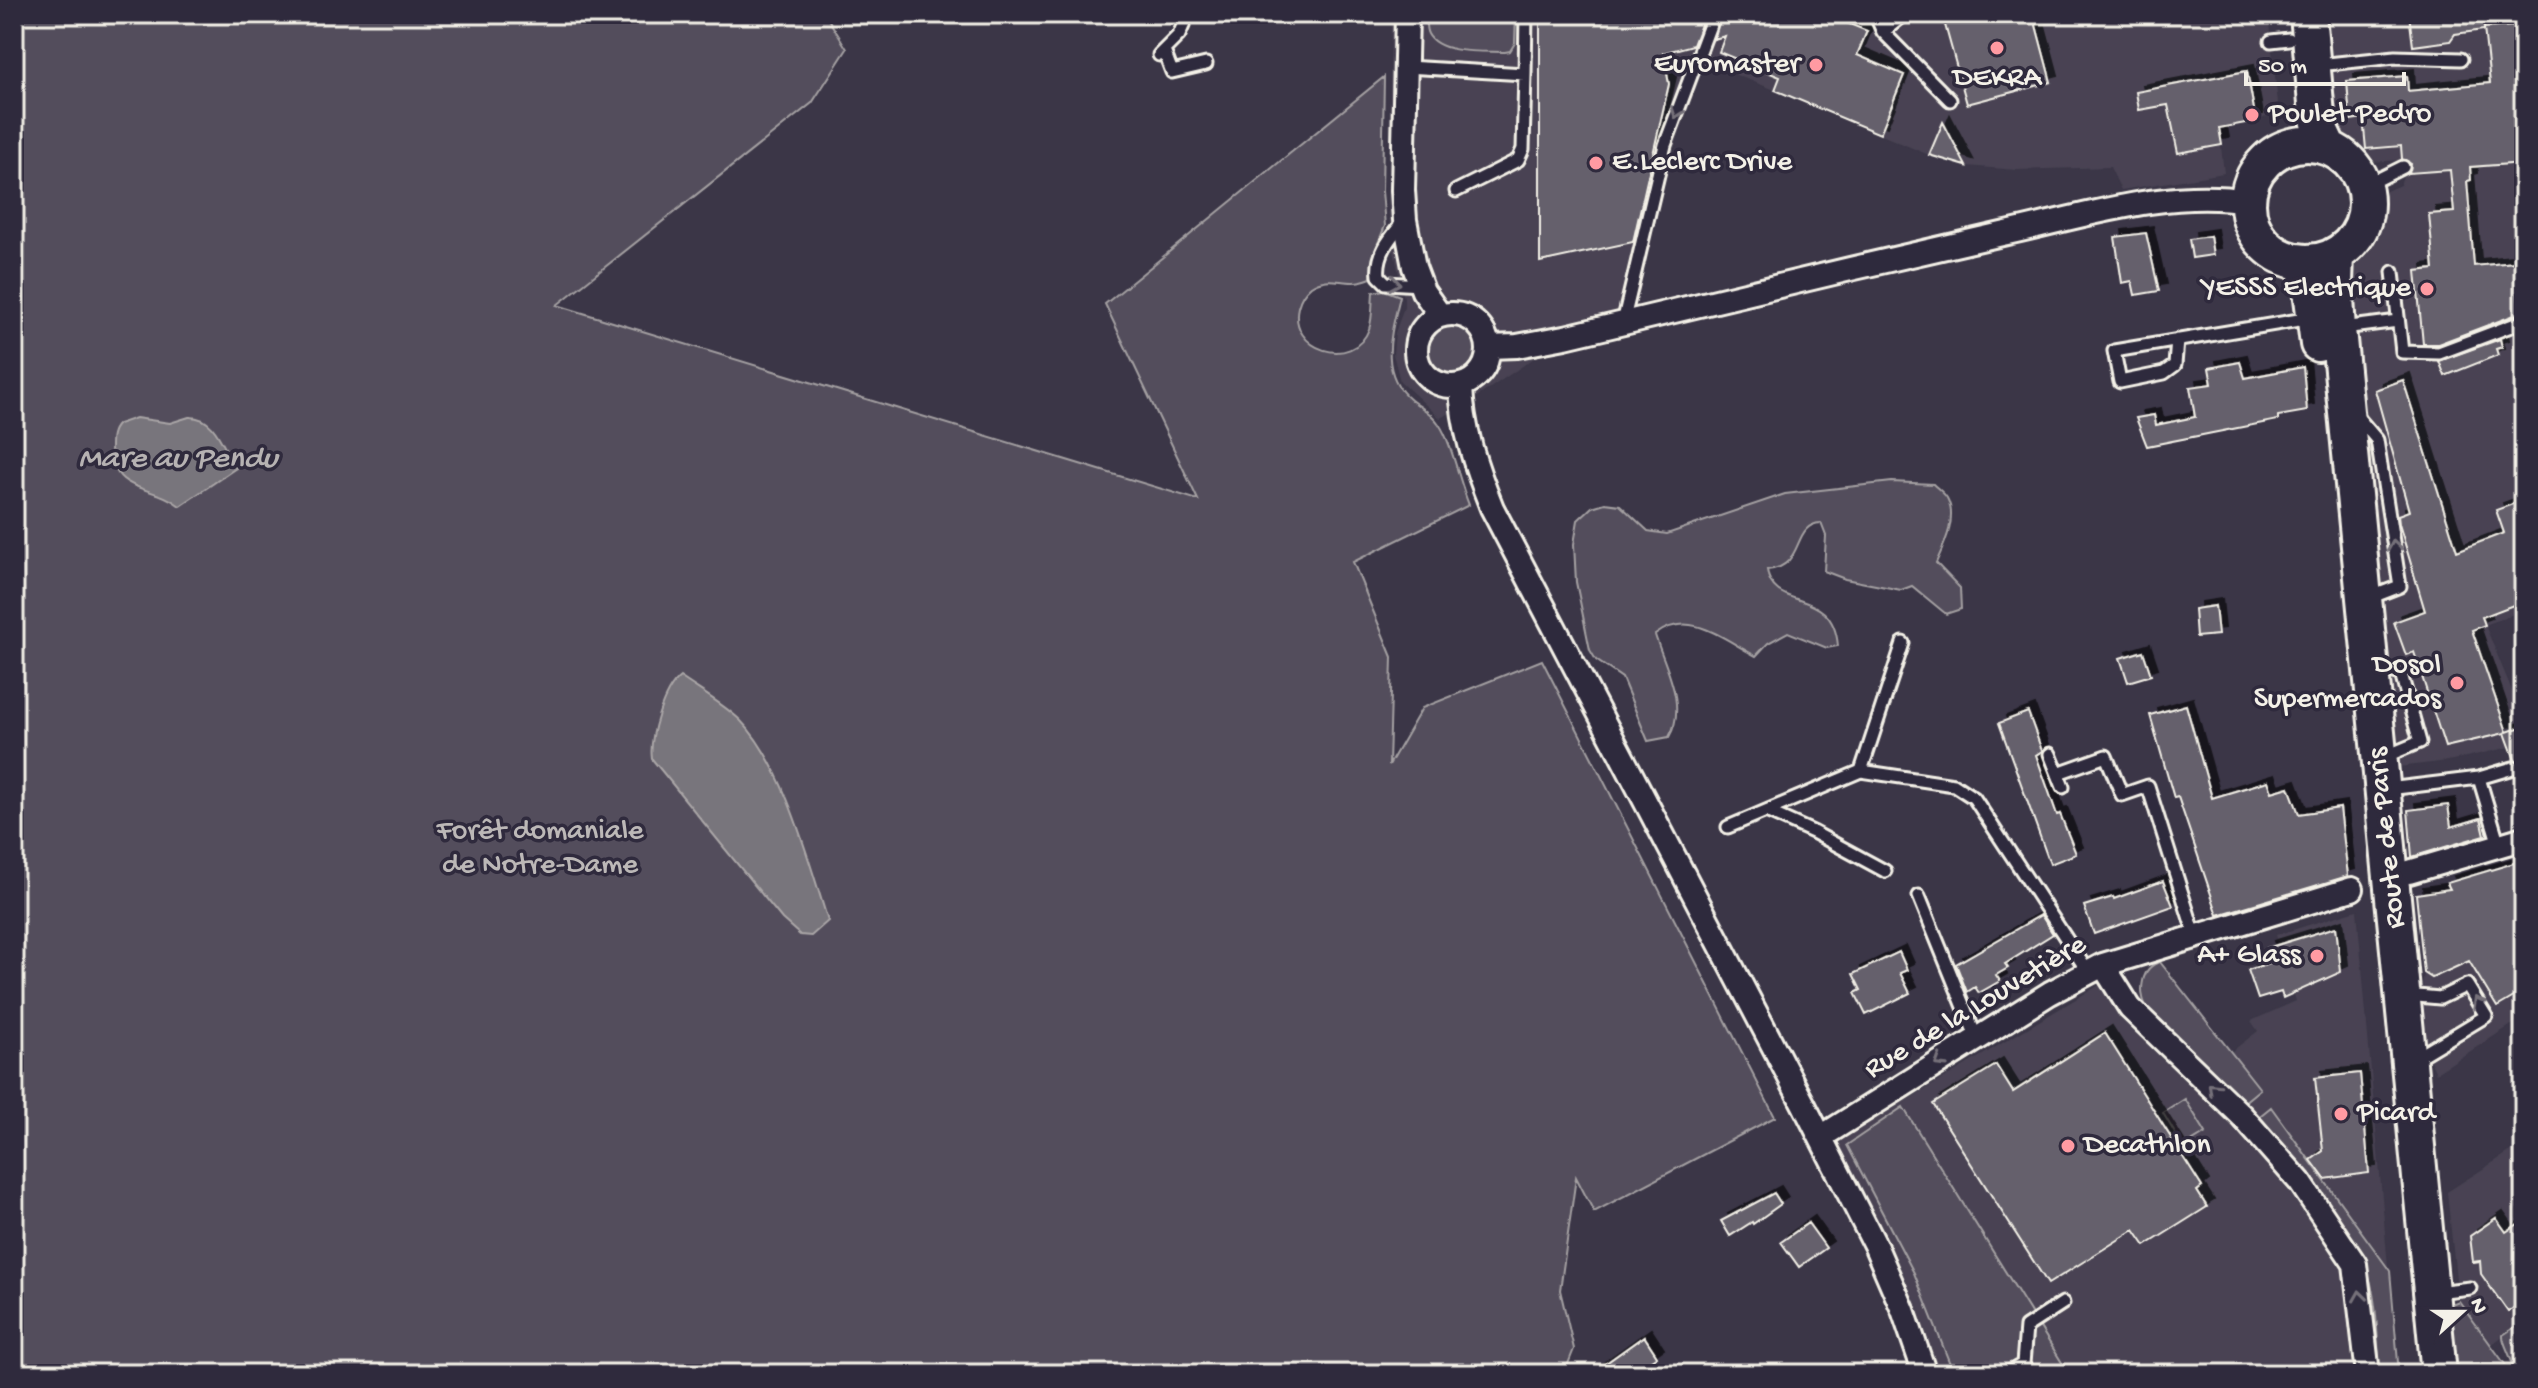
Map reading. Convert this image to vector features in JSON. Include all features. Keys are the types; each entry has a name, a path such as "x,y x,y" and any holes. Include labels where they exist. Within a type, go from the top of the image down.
{"main road":[{"path":"2289,27 2313,66 2317,115 2329,148"},
{"path":"2289,27 2295,113 2292,146"},
{"path":"2311,144 2329,148 2351,164 2363,187 2366,202 2364,218 2358,232 2336,255 2320,261 2302,262 2285,258 2263,242 2250,219 2247,201 2251,182 2260,166 2274,153 2292,146 2311,144"},
{"name":"Route de Paris","path":"2336,255 2335,283 2327,323 2417,1374"},
{"name":"Route de Paris","path":"2302,262 2327,323 2345,402 2439,1374"}],"street":[{"path":"1407,14 1405,220 1421,285 1440,315"},
{"path":"1488,347 1517,346 1623,323 1873,263 2150,202 2211,196 2247,201"},
{"path":"1451,313 1472,320 1486,337 1488,347 1484,366 1478,374 1461,385 1449,386 1437,383 1419,366 1416,342 1429,321 1451,313"},
{"path":"1461,385 1462,407 1474,459 1504,533 1821,1137 1889,1277 1925,1374"},
{"path":"2409,872 2524,838"},
{"name":"Rue de la Louvetière","path":"1821,1137 2095,968 2352,889"},
{"path":"2095,968 2130,1008 2242,1116 2300,1182 2355,1264 2368,1374"}],"lane":[{"path":"1188,14 1179,35 1161,54 1172,72 1206,64"},
{"path":"1456,191 1518,160 1523,149 1526,14"},
{"path":"1623,323 1665,145 1714,14"},
{"path":"1875,14 1883,32 1950,100"},
{"path":"1883,32 1905,14"},
{"path":"2313,66 2395,57 2461,59"},
{"path":"1406,67 1525,74"},
{"path":"2363,187 2403,167"},
{"path":"1405,220 1383,249 1378,263 1379,276 1386,283 1421,285"},
{"path":"2393,272 2402,352 2439,353 2524,321"},
{"path":"2177,340 2175,365 2164,373 2120,382 2114,351 2177,340 2327,323 2398,321"},
{"path":"1861,771 1903,643"},
{"path":"2050,754 2063,787"},
{"path":"2058,773 2106,756 2122,795 2148,786 2195,935"},
{"path":"2382,774 2479,778 2513,768"},
{"path":"1728,827 1861,771 1954,785 1974,798 2095,968"},
{"path":"2479,778 2499,845"},
{"path":"1766,811 1813,832 1885,871"},
{"path":"1919,896 1977,1039"},
{"path":"2403,995 2440,998 2467,985 2486,1016 2409,1062"},
{"path":"2431,1293 2470,1288"},
{"path":"2007,1374 2026,1369 2026,1327 2063,1303"}],"shaded area":[{"path":"1391,14 2268,14 2279,112 2256,121 2219,128 2224,173 2121,190 2110,167 2017,170 1966,166 1929,155 1705,63 1664,176 1635,300 1628,304 1623,323 1565,337 1462,407 1440,418 1400,381 1393,354 1404,298 1388,206"},
{"path":"2326,14 2524,14 2524,610 2485,625 2524,726 2505,733 2510,747 2448,761 2398,767 2351,276 2375,232 2386,191 2400,185 2404,174 2403,160 2369,162 2336,123"},
{"path":"2357,910 2388,1267 2374,1283 2382,1374 1930,1374 1837,1142 2111,978 2130,1008 2231,1052 2258,1031 2251,1021 2296,1001 2276,935"},
{"path":"2482,941 2524,1012 2524,1017 2436,1073 2426,1052 2421,996 2424,973 2422,952"},
{"path":"2522,1144 2524,1204 2512,1212 2524,1232 2524,1326 2520,1328 2517,1325 2491,1345 2512,1374 2466,1374 2447,1192"}],"green space":[{"name":"Forêt domaniale de Notre-Dame","path":"14,14 825,14 847,49 812,103 557,305 1198,500 1105,304 1384,77 1382,191 1385,226 1376,248 1371,278 1355,282 1327,280 1311,286 1299,304 1298,322 1312,344 1337,352 1350,349 1361,342 1369,329 1373,292 1384,290 1400,296 1391,337 1390,364 1394,377 1400,389 1439,424 1448,441 1469,505 1353,562 1392,657 1389,765 1422,708 1542,660 1775,1117 1594,1212 1576,1177 1560,1290 1574,1349 1564,1374 14,1374"},
{"path":"1426,14 1516,14 1515,43 1510,51 1505,52 1442,46 1428,34"},
{"path":"1453,322 1473,330 1481,350 1473,370 1453,378 1433,370 1425,350 1433,330"},
{"path":"1892,482 1933,484 1947,498 1950,523 1936,563 1960,588 1961,609 1946,614 1912,586 1901,590 1845,579 1824,571 1826,536 1821,523 1812,525 1805,530 1788,562 1767,570 1780,592 1815,606 1826,614 1834,627 1838,646 1827,648 1788,632 1768,643 1756,656 1707,629 1681,625 1668,627 1655,635 1676,700 1674,725 1669,737 1648,741 1622,678 1596,660 1590,650 1576,582 1574,544 1578,520 1592,507 1605,503 1620,505 1648,531 1667,534 1785,494"},
{"path":"2160,962 2260,1089 2243,1103 2145,1010 2143,981 2149,969"},
{"path":"2185,1099 2206,1133 2183,1147 2163,1113"},
{"path":"1903,1107 2069,1374 1954,1374 1914,1273 1847,1145"},
{"path":"2271,1107 2390,1271 2399,1374 2380,1374 2374,1300 2362,1257 2338,1216 2260,1121 2261,1115"},
{"path":"2459,1301 2512,1374 2455,1374 2449,1305"},
{"path":"2518,1325 2520,1328 2524,1326 2524,1374 2514,1374 2503,1339 2503,1335"}],"water":[{"name":"Mare au Pendu","path":"189,417 198,418 212,428 236,468 180,506 126,482 113,463 112,435 118,424 136,418 170,423"},
{"path":"680,677 740,720 770,762 793,815 828,921 811,936 800,935 782,919 652,759 658,715 668,692"}],"building":[{"name":"E.Leclerc Drive","path":"1540,14 1705,14 1693,45 1663,53 1669,84 1633,242 1540,262"},
{"name":"Euromaster","path":"1722,14 1839,14 1837,19 1867,31 1857,55 1904,75 1880,134 1775,90 1780,77 1719,52 1725,36 1714,39"},
{"name":"DEKRA","path":"1942,14 2033,14 2051,82 1967,104"},
{"path":"2409,14 2483,14 2484,30 2455,34 2450,41 2413,46"},
{"path":"2514,26 2524,93 2524,163 2470,167 2471,180 2467,181 2474,266 2515,262 2520,313 2438,344 2423,344 2416,271 2434,269 2429,214 2454,212 2450,170 2409,173 2411,164 2402,159 2401,146 2366,149 2363,118 2350,120 2347,81 2407,76 2408,91 2490,83 2484,28"},
{"path":"2247,71 2256,121 2219,128 2222,145 2178,153 2168,105 2139,110 2136,92"},
{"path":"1943,122 1966,166 1929,155"},
{"path":"2146,233 2159,291 2135,295 2132,281 2122,283 2115,237"},
{"path":"2210,236 2213,255 2192,258 2189,239"},
{"path":"2500,339 2502,347 2496,349 2498,355 2445,376 2439,361"},
{"path":"2240,362 2245,378 2303,367 2307,411 2278,416 2278,420 2147,446 2136,418 2154,415 2156,425 2195,417 2190,387 2212,384 2209,368"},
{"path":"2403,380 2457,551 2504,533 2496,510 2524,500 2524,601 2482,617 2485,625 2472,630 2507,732 2524,726 2524,780 2520,773 2521,765 2515,760 2505,733 2445,747 2414,652 2406,655 2394,622 2425,611 2399,524 2398,515 2409,511 2375,390"},
{"path":"2215,606 2218,635 2196,637 2194,609"},
{"path":"2143,651 2151,675 2128,682 2120,658"},
{"path":"2186,705 2212,798 2268,781 2272,792 2289,787 2299,814 2340,808 2348,876 2218,915 2178,797 2174,798 2150,715"},
{"path":"2028,712 2042,751 2036,755 2057,815 2060,814 2076,854 2050,864 1999,723"},
{"path":"2448,805 2451,827 2481,818 2485,835 2412,857 2408,810"},
{"path":"2524,860 2524,991 2497,1007 2469,961 2432,978 2424,973 2416,894 2450,889 2447,883"},
{"path":"2163,881 2173,906 2094,934 2084,906"},
{"path":"2041,915 2053,934 2005,964 2008,968 1996,975 2000,981 1979,993 1975,987 1967,992 1956,964"},
{"path":"2336,927 2341,972 2283,998 2281,992 2258,999 2248,970 2272,962 2267,948"},
{"path":"1899,952 1907,970 1900,973 1910,993 1866,1015 1855,993 1861,990 1853,974"},
{"name":"Decathlon","path":"2105,1033 2202,1187 2197,1191 2207,1207 2145,1246 2134,1230 2048,1284 1933,1104 1996,1065 2013,1092"},
{"name":"Picard","path":"2360,1073 2369,1173 2325,1179 2311,1160 2323,1151 2315,1078"},
{"path":"1774,1193 1781,1204 1730,1236 1721,1221"},
{"path":"2496,1218 2506,1232 2524,1220 2524,1300 2508,1312 2481,1274 2480,1261 2473,1262 2470,1236"},
{"path":"1808,1223 1826,1248 1799,1267 1781,1242"},
{"path":"1644,1336 1657,1356 1631,1374 1591,1374"}],"place":[{"name":"DEKRA","path":"1997,48"},
{"name":"Euromaster","path":"1816,65"},
{"name":"Poulet Pedro","path":"2252,115"},
{"name":"E.Leclerc Drive","path":"1596,163"},
{"name":"YESSS Electrique","path":"2427,289"},
{"name":"Dosol Supermercados","path":"2457,683"},
{"name":"A+ Glass","path":"2317,956"},
{"name":"Picard","path":"2341,1114"},
{"name":"Decathlon","path":"2068,1146"}]}
